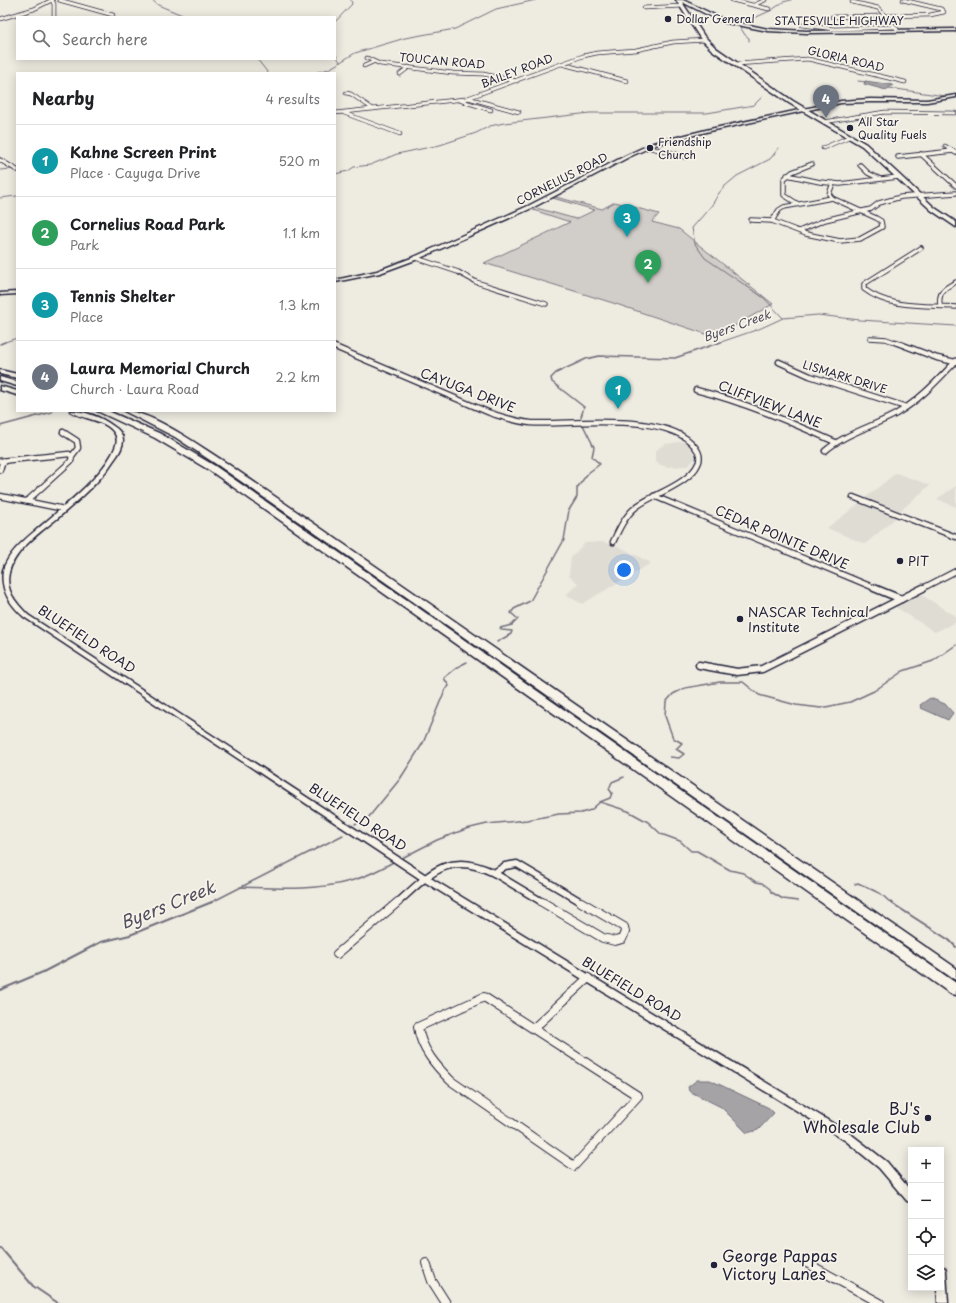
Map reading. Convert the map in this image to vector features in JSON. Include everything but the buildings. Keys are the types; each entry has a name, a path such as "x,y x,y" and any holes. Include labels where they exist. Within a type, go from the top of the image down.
{"highway":[{"path":"0,372 16,376"},
{"path":"0,379 16,384"},
{"path":"103,412 166,440 217,471 956,990"},
{"path":"130,412 178,435 222,464 956,975"}],"main road":[{"path":"679,0 692,16 705,40 716,51 803,110 851,136 872,151 933,209 956,225"},
{"name":"STATESVILLE HIGHWAY","path":"685,6 734,24 775,30 807,32 897,29 956,30"},
{"path":"700,14 706,14"}],"street":[{"path":"0,19 34,9 52,0 54,4 54,16"},
{"path":"59,0 113,15"},
{"path":"732,0 769,9"},
{"path":"753,5 765,0"},
{"path":"832,17 930,15 944,12 940,9 903,0"},
{"path":"852,2 878,8 897,29"},
{"path":"644,8 685,6"},
{"path":"802,24 809,27 897,29"},
{"name":"BAILEY ROAD","path":"336,113 459,100 517,81 583,56 597,53 636,50 680,41 705,40"},
{"name":"TOUCAN ROAD","path":"367,58 373,62 409,68 453,73 483,74 517,81"},
{"name":"GLORIA ROAD","path":"736,64 808,59 905,82"},
{"path":"364,66 373,62"},
{"path":"562,64 627,80"},
{"path":"400,74 409,68"},
{"path":"346,93 351,94 373,108"},
{"name":"CORNELIUS ROAD","path":"336,282 378,272 416,258 530,207 647,147 679,137 846,102 872,100 918,102 956,96"},
{"path":"468,98 519,112"},
{"path":"459,100 491,110"},
{"path":"342,112 400,134"},
{"path":"824,122 885,112 955,113"},
{"path":"823,148 851,136"},
{"path":"945,146 954,152"},
{"path":"647,147 686,157"},
{"path":"898,158 921,154 954,152"},
{"path":"921,154 956,186"},
{"path":"0,160 16,169"},
{"path":"798,204 784,195 784,179 795,170 812,164"},
{"path":"860,165 868,173 880,179"},
{"path":"787,175 833,183 865,182 898,177"},
{"path":"832,198 829,194 833,183"},
{"path":"799,231 825,220 862,212 885,201 901,197 956,193"},
{"path":"751,220 772,221 816,237 840,241 860,239 880,229 883,225 876,218 832,198 798,204 779,210 772,221"},
{"path":"921,248 864,284 864,289 875,298 891,302 956,307"},
{"path":"416,258 458,272 476,282 546,304"},
{"path":"940,306 939,294 943,289 956,282"},
{"path":"0,294 16,293"},
{"path":"824,451 847,435 895,414 918,400 955,362 938,358 886,339 870,338"},
{"name":"CAYUGA DRIVE","path":"336,347 490,413 510,420 537,423 624,421 645,424 688,439 699,453 700,459 697,466 686,478 636,507 629,513 613,542"},
{"name":"LISMARK DRIVE","path":"779,362 811,377 878,396 906,407"},
{"path":"0,388 16,393"},
{"name":"CLIFFVIEW LANE","path":"696,390 712,394 780,418 835,442"},
{"name":"BLUEFIELD ROAD","path":"76,412 111,427 120,438 119,442 110,461 102,473 15,554 3,574 8,596 15,606 26,616 426,879 849,1138 883,1165 908,1194"},
{"path":"27,501 71,461 72,456 78,448 76,441 63,432"},
{"path":"0,461 48,455 69,454 72,456"},
{"path":"0,470 2,463 6,461"},
{"path":"0,496 64,509"},
{"name":"CEDAR POINTE DRIVE","path":"654,496 901,599"},
{"path":"853,497 956,537"},
{"path":"699,665 737,672 762,669 956,571"},
{"path":"337,954 435,870 448,865 463,863 476,864 609,941 618,941 624,937 626,933 624,927 517,864 510,863 505,865 494,874"},
{"path":"534,1028 588,978"},
{"path":"484,996 534,1028 638,1096 574,1166 451,1081 434,1064 418,1034 418,1027 484,996"},
{"path":"805,1262 880,1303"},
{"path":"426,1263 432,1281 446,1303"},
{"path":"942,1291 943,1303"}],"shaded area":[{"path":"865,81 893,85 886,90 864,84"},
{"path":"552,196 602,209 615,202 659,214 652,222 679,229 773,304 715,337 613,303 484,263 570,222 527,208 533,207 576,219 595,210 549,197"},
{"path":"686,442 691,448 695,458 687,466 666,467 659,464 655,460 655,451 665,444"},
{"path":"896,473 930,485 900,511 865,498"},
{"path":"956,486 956,507 937,499"},
{"path":"860,503 897,517 865,544 827,528"},
{"path":"603,542 618,546 651,563 582,604 566,595 578,583 569,576 571,557 585,543"},
{"path":"920,594 956,616 956,622 935,632 894,606"},
{"path":"930,698 945,704 953,713 948,720 921,708 920,705"},
{"path":"697,1080 710,1080 769,1108 774,1113 758,1130 747,1133 721,1107 689,1091 688,1087"}],"waterway":[{"path":"152,0 158,5 185,16"},
{"path":"336,21 352,4 351,0"},
{"path":"318,72 329,69 355,53 405,38 455,29 496,9 536,0"},
{"path":"749,41 749,38 745,35 739,25 772,10 783,2 791,0"},
{"path":"336,55 340,62"},
{"path":"258,60 267,72"},
{"path":"858,81 866,82"},
{"path":"889,88 945,96"},
{"path":"336,174 348,171 354,167 370,165 397,154 440,145 476,133 490,126 504,123 590,113 707,113 754,105 762,97"},
{"name":"Byers Creek","path":"779,148 770,159 737,176 725,186 712,205 692,228 695,244 705,258 764,298 783,318"},
{"path":"0,170 13,169"},
{"path":"0,198 16,196"},
{"path":"783,318 818,315 860,320 956,326"},
{"name":"Byers Creek","path":"718,343 759,329 783,318"},
{"path":"5,342 16,338"},
{"path":"0,344 5,342"},
{"name":"Byers Creek","path":"581,417 584,407 552,382 551,378 556,373 586,359 599,356 675,358 721,342"},
{"path":"0,426 52,412"},
{"name":"Byers Creek","path":"497,642 511,634 512,631 502,630 500,628 512,625 518,619 511,613 514,609 530,601 564,540 569,510 577,497 577,488 588,473 600,464 592,457 594,447 583,425"},
{"path":"670,757 679,758 684,754 676,749 682,743 673,738 665,716 666,702 673,694 685,688 720,682 743,682 759,695 796,705 821,708 850,702 874,691 903,671 933,661 956,645"},
{"name":"Byers Creek","path":"355,824 368,818 400,779 423,743 445,690 449,686 444,678 459,666 467,662"},
{"path":"600,802 610,798 612,793 609,789 612,782 624,777"},
{"path":"400,859 437,840 466,829 487,824 527,820 559,814 581,813 591,810 600,802"},
{"path":"600,802 628,811 648,822 661,834 680,841 691,851 697,851 730,870 743,873 756,882 762,883 770,889 771,892 783,899 798,901"},
{"name":"Byers Creek","path":"241,887 343,835"},
{"path":"241,887 310,888 337,884 368,875 395,861"},
{"path":"855,884 858,883 881,894 891,903"},
{"name":"Byers Creek","path":"212,902 241,887"},
{"name":"Byers Creek","path":"0,990 43,972 101,942 130,935 212,902"},
{"path":"890,902 949,940 956,947"},
{"path":"0,1247 33,1286 58,1303"}],"place":[{"name":"Dollar General","path":"668,19"},
{"name":"Laura Memorial Church","path":"826,118"},
{"name":"All Star Quality Fuels","path":"850,128"},
{"name":"Friendship Church","path":"650,148"},
{"name":"Tennis Shelter","path":"627,237"},
{"name":"Cornelius Road Park","path":"648,283"},
{"name":"Kahne Screen Print","path":"618,409"},
{"name":"PIT","path":"900,561"},
{"name":"NASCAR Technical Institute","path":"740,619"},
{"name":"BJ's Wholesale Club","path":"928,1118"},
{"name":"George Pappas Victory Lanes","path":"714,1265"}]}
